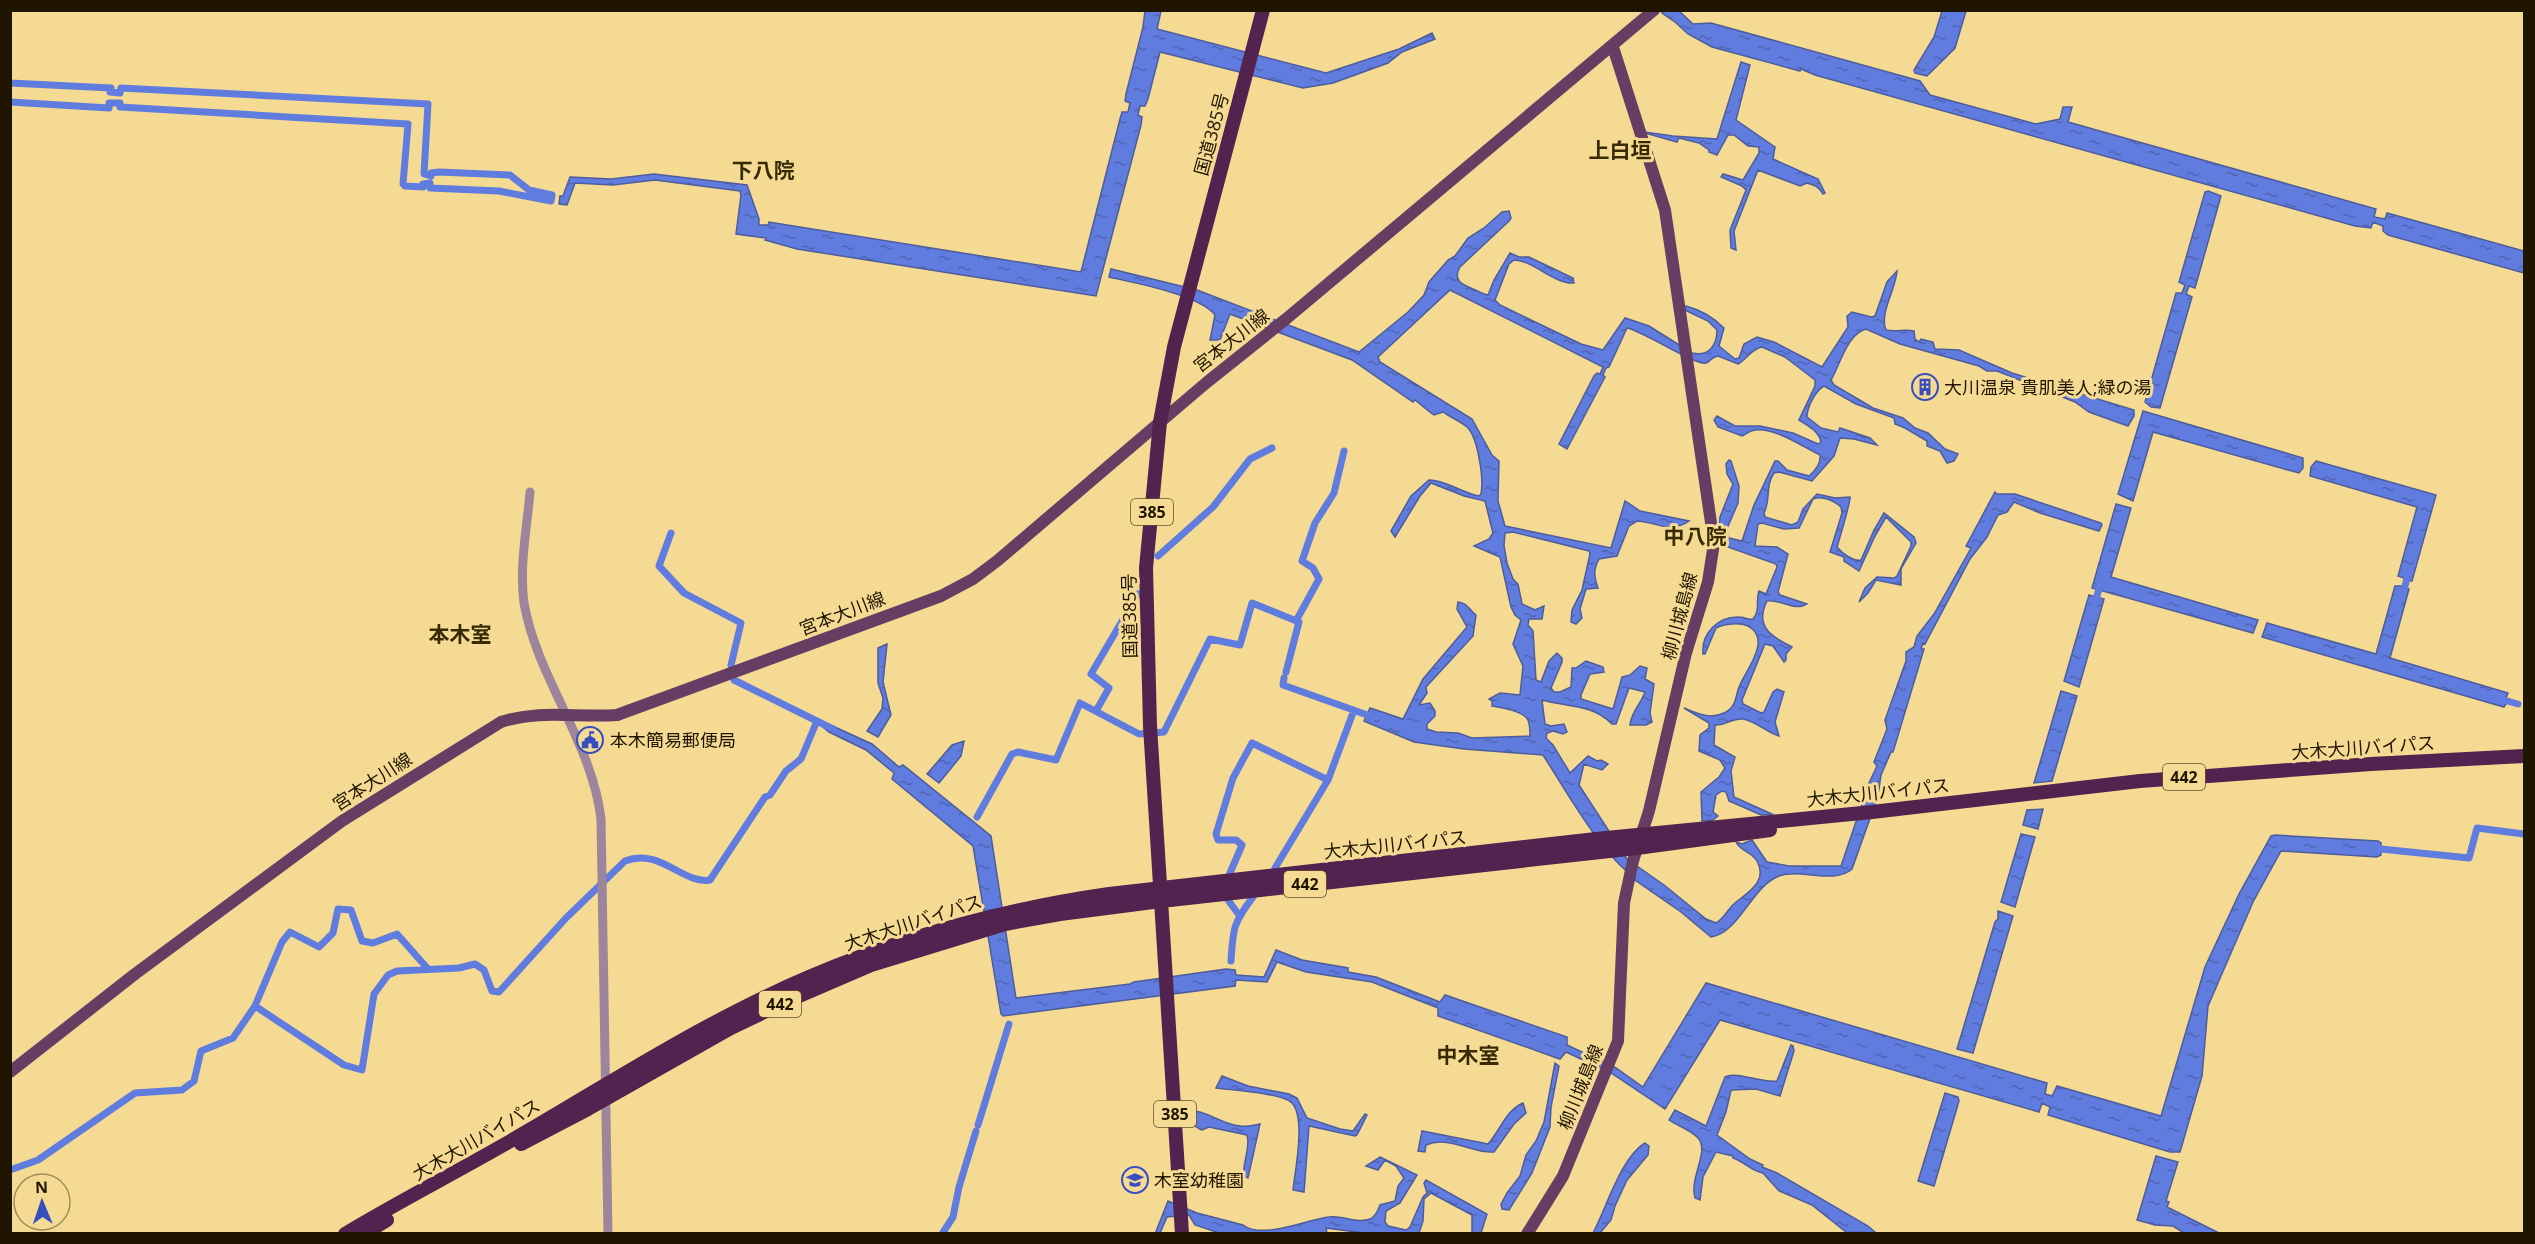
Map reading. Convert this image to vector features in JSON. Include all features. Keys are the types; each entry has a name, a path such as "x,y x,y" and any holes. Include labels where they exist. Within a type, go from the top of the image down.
{"highway":[{"name":"国道385号","path":"1182,1233 1151,745 1146,568 1160,422 1185,300 1263,10"},
{"name":"大木大川バイパス","path":"2500,761 2524,756"},
{"name":"大木大川バイパス","path":"364,1233 508,1150 727,1017 807,978 916,937 1005,918 1060,914 1160,895 1596,838 1642,834 1703,834 2207,775 2500,761 2524,762"},
{"name":"大木大川バイパス","path":"1160,895 1622,850 1635,855 1703,834"},
{"name":"大木大川バイパス","path":"345,1233 560,1118"}],"main road":[{"path":"1613,47 1654,10"},
{"name":"宮本大川線","path":"10,1072 135,974 342,821 501,722 526,715 568,714 590,717 617,715 940,596 973,579 1613,47"},
{"name":"柳川城島線","path":"1527,1233 1563,1176 1619,1034 1622,926 1630,876 1686,653 1708,582 1714,543 1665,210 1613,47"}],"street":[{"path":"530,492 523,576 524,602 528,621 545,666 568,714 597,796 601,819 608,1229"}],"water":[{"path":"1662,10 1679,11 1693,24 1711,23 1920,81 1930,95 2036,124 2060,119 2063,107 2072,107 2068,122 2376,209 2374,217 2385,219 2387,213 2524,251 2524,273 2388,235 2383,231 2383,226 2373,222 2371,228 2355,226 1815,75 1801,69 1800,71 1712,47 1688,34 1662,13"},
{"path":"1145,11 1161,11 1157,29 1326,73 1399,49 1432,33 1435,39 1402,52 1388,63 1333,83 1303,88 1160,52 1148,99 1145,106 1140,106 1138,115 1142,117 1141,125 1096,296 797,249 765,240 766,238 736,234 740,191 655,180 613,185 575,183 567,205 559,204 560,196 563,196 570,177 611,179 654,174 747,185 759,225 768,225 769,222 1081,272 1122,112 1128,112 1130,103 1125,101 1126,94"},
{"path":"1942,11 1966,11 1955,48 1927,76 1915,73 1914,70 1934,37"},
{"path":"1741,62 1750,65 1736,120 1775,147 1773,159 1818,179 1825,193 1823,194 1818,188 1807,183 1800,186 1758,170 1734,231 1736,250 1731,248 1730,230 1746,190 1721,177 1723,174 1743,180 1759,153 1759,147 1748,146 1734,135 1728,135 1717,155 1709,152 1699,143 1679,138 1677,142 1645,132 1717,139"},
{"path":"2205,192 2221,196 2195,288 2189,286 2186,294 2192,297 2160,408 2151,407 2145,402 2176,293 2182,293 2185,285 2179,282"},
{"path":"1509,211 1511,218 1509,221 1460,267 1458,279 1466,286 1488,295 1510,253 1519,257 1529,257 1573,278 1574,283 1559,280 1529,264 1514,260 1509,264 1495,300 1500,305 1581,344 1603,350 1625,318 1649,326 1692,353 1707,352 1715,341 1717,330 1708,321 1684,309 1686,306 1706,314 1724,328 1719,346 1735,359 1739,358 1744,344 1757,337 1774,342 1822,367 1848,327 1847,316 1852,312 1875,316 1887,282 1897,271 1886,309 1884,323 1886,330 1914,331 1915,339 1919,342 1921,339 1933,342 1935,349 1959,350 2012,373 2134,410 2134,416 2128,426 2089,412 2075,402 1997,371 1987,371 1979,366 1900,344 1866,329 1859,332 1849,343 1831,380 1834,385 1873,408 1903,418 1915,428 1928,433 1945,449 1958,454 1954,461 1947,463 1940,451 1927,446 1927,441 1895,424 1894,418 1856,404 1824,386 1815,395 1807,417 1821,428 1838,432 1840,428 1870,438 1877,445 1840,438 1834,456 1812,481 1779,472 1774,473 1771,478 1765,517 1792,525 1798,522 1803,509 1817,494 1835,498 1850,497 1837,547 1845,554 1855,560 1861,560 1884,513 1914,537 1916,543 1901,569 1901,585 1876,580 1859,602 1865,588 1877,577 1894,578 1897,576 1911,546 1911,542 1886,517 1859,571 1844,561 1844,557 1830,552 1842,513 1841,507 1832,501 1824,498 1813,499 1799,528 1784,529 1758,524 1755,546 1777,547 1788,554 1778,592 1780,595 1807,604 1798,607 1767,601 1763,618 1767,630 1792,647 1786,654 1784,662 1773,646 1765,644 1742,700 1743,704 1761,713 1764,712 1773,692 1777,689 1784,692 1775,722 1779,736 1752,722 1739,719 1715,725 1714,745 1735,757 1731,771 1734,797 1772,814 1761,815 1729,801 1726,792 1722,791 1716,795 1713,812 1718,816 1713,820 1702,821 1701,792 1719,777 1725,768 1720,760 1699,751 1700,735 1709,728 1709,723 1684,708 1714,716 1728,711 1733,705 1758,647 1755,632 1748,626 1740,624 1716,628 1703,654 1705,640 1712,628 1724,620 1731,617 1753,619 1757,612 1759,591 1766,594 1777,567 1776,564 1725,546 1719,528 1720,517 1733,484 1727,474 1726,464 1729,460 1731,461 1739,486 1738,503 1726,531 1729,538 1742,541 1754,505 1775,461 1787,470 1809,476 1820,461 1820,455 1789,438 1763,430 1755,430 1742,436 1718,427 1714,420 1717,416 1735,426 1760,426 1793,433 1818,444 1821,442 1818,435 1799,420 1815,386 1815,380 1785,357 1762,347 1738,364 1718,356 1706,363 1692,359 1627,328 1609,367 1606,368 1603,375 1605,377 1567,449 1559,444 1594,376 1597,373 1600,374 1603,367 1450,290 1378,357 1380,362 1472,419 1492,455 1499,461 1498,501 1505,526 1611,548 1625,501 1640,511 1689,521 1676,527 1637,521 1629,526 1617,556 1599,559 1595,573 1598,588 1586,589 1580,609 1582,618 1576,624 1571,622 1572,610 1582,590 1589,551 1513,532 1505,533 1504,546 1507,563 1513,579 1518,584 1522,604 1535,610 1544,606 1542,619 1529,619 1528,625 1533,631 1536,680 1541,682 1549,661 1557,653 1562,658 1562,662 1551,688 1554,692 1571,687 1572,668 1586,661 1603,667 1604,672 1590,674 1581,699 1613,709 1622,677 1630,675 1640,666 1647,668 1645,679 1654,684 1650,713 1652,722 1646,725 1630,725 1632,716 1645,692 1629,688 1616,724 1612,724 1588,709 1542,700 1545,724 1551,726 1564,724 1567,732 1563,734 1553,731 1547,733 1546,738 1553,745 1570,773 1588,756 1608,764 1602,770 1584,764 1579,785 1627,859 1706,919 1716,923 1759,880 1760,868 1757,861 1736,842 1742,844 1752,840 1767,862 1789,866 1841,866 1862,804 1861,800 1877,766 1874,762 1887,729 1885,720 1906,661 1906,652 1914,647 1917,636 1934,614 1971,548 1966,546 1995,492 2015,494 2101,523 2099,531 2040,513 2014,502 2007,512 1998,515 1987,537 1970,559 1925,644 1923,643 1921,649 1924,649 1893,752 1881,775 1878,796 1852,869 1836,876 1788,874 1779,876 1769,881 1761,889 1730,927 1721,934 1711,937 1681,912 1635,880 1610,854 1585,821 1543,755 1464,749 1414,742 1364,721 1370,708 1403,719 1423,679 1467,627 1457,609 1458,602 1466,605 1476,615 1473,636 1426,687 1427,693 1419,705 1430,703 1435,711 1435,716 1427,724 1427,729 1436,732 1458,733 1472,738 1530,736 1526,717 1512,710 1492,706 1492,701 1489,699 1500,693 1520,695 1523,666 1513,644 1521,620 1511,607 1500,557 1474,546 1489,539 1493,533 1485,501 1464,496 1431,483 1420,496 1395,537 1391,531 1411,496 1429,480 1442,482 1479,496 1481,494 1482,479 1479,460 1475,441 1468,428 1443,412 1434,415 1415,400 1413,402 1352,360 1230,314 1220,340 1210,340 1215,315 1196,301 1150,286 1109,277 1111,269 1197,290 1359,352 1408,312 1424,295 1429,282 1448,260 1455,256 1468,238 1502,212"},
{"path":"2143,411 2303,458 2303,468 2299,473 2153,432 2133,501 2118,494"},
{"path":"2316,461 2436,495 2412,581 2398,576 2417,507 2310,476 2311,467"},
{"path":"2116,504 2131,508 2111,577 2258,620 2253,633 2092,588"},
{"path":"2395,586 2404,586 2409,589 2390,658 2508,693 2506,698 2509,699 2504,707 2262,637 2267,623 2376,654"},
{"path":"2089,595 2104,599 2079,687 2064,681"},
{"path":"887,644 883,682 891,715 878,737 867,731 882,709 883,698 878,683 878,648"},
{"path":"2061,691 2077,696 2052,781 2034,783"},
{"path":"826,723 872,744 899,767 903,765 991,836 1016,998 1226,969 1235,970 1236,975 1264,977 1276,950 1302,960 1348,968 1348,972 1376,977 1440,1002 1445,995 1567,1037 1567,1045 1616,1068 1643,1087 1706,983 2047,1083 2045,1094 2052,1096 2057,1086 2161,1116 2205,967 2239,894 2271,836 2378,841 2381,843 2381,855 2377,857 2281,851 2253,902 2208,1006 2202,1076 2180,1152 2170,1152 2048,1115 2050,1107 2042,1103 2039,1112 1720,1020 1665,1109 1611,1073 1566,1052 1560,1059 1438,1016 1438,1008 1372,982 1306,972 1277,962 1267,982 1236,980 1235,986 1003,1016 973,846 892,779 894,773 866,750 829,732 824,728"},
{"path":"964,741 961,756 939,783 927,774 952,745"},
{"path":"2043,809 2038,829 2023,825 2027,810"},
{"path":"2021,834 2035,837 2015,907 2001,902"},
{"path":"1998,911 2013,916 1973,1053 1957,1049 1995,922 1998,919"},
{"path":"1791,1045 1794,1051 1780,1096 1756,1089 1731,1090 1717,1135 1750,1159 1763,1165 1762,1167 1777,1173 1868,1226 1876,1233 1846,1232 1812,1205 1779,1191 1763,1173 1733,1156 1716,1152 1703,1177 1700,1200 1695,1198 1694,1190 1701,1157 1701,1143 1692,1133 1669,1120 1675,1110 1706,1126 1725,1077 1736,1075 1777,1081"},
{"path":"1555,1063 1559,1066 1551,1107 1550,1127 1532,1173 1509,1210 1502,1209 1501,1204 1520,1176 1526,1155 1536,1141 1544,1122"},
{"path":"1222,1076 1248,1086 1289,1094 1297,1098 1307,1118 1340,1129 1353,1131 1365,1114 1367,1115 1355,1136 1309,1126 1304,1192 1293,1190 1299,1132 1296,1110 1292,1103 1268,1094 1216,1088"},
{"path":"1945,1093 1958,1097 1959,1101 1934,1186 1918,1181"},
{"path":"1523,1103 1526,1113 1514,1124 1494,1152 1443,1142 1426,1145 1425,1152 1418,1151 1422,1131 1488,1144 1512,1111"},
{"path":"1188,1110 1233,1125 1260,1124 1248,1178 1244,1176 1247,1135 1209,1127 1202,1130 1192,1123"},
{"path":"1645,1143 1649,1146 1648,1155 1627,1180 1611,1220 1600,1233 1593,1233 1621,1171 1636,1150"},
{"path":"2156,1156 2178,1162 2166,1201 2169,1202 2167,1207 2219,1233 2184,1233 2173,1226 2155,1225 2137,1220"},
{"path":"1380,1157 1417,1175 1400,1203 1386,1211 1385,1222 1388,1226 1406,1230 1410,1227 1423,1197 1427,1193 1424,1183 1426,1180 1487,1214 1481,1233 1472,1233 1472,1215 1431,1193 1424,1199 1423,1221 1419,1233 1371,1234 1326,1228 1327,1233 1219,1233 1195,1225 1189,1215 1167,1217 1160,1233 1155,1234 1168,1201 1197,1213 1262,1230 1273,1230 1329,1217 1360,1221 1370,1219 1380,1205 1395,1201 1398,1186 1404,1178 1396,1166 1385,1160 1378,1170 1366,1166"}],"waterway":[{"path":"10,83 111,88 110,92 120,93 121,88 428,104 424,174 431,176 431,173 439,172 510,175 529,190 552,195 551,201 499,191 430,188 430,183 423,184 423,187 405,186 403,184 408,124 120,107 120,103 109,103 109,108 10,102"},
{"path":"1158,556 1213,507 1250,459 1272,448"},
{"path":"1296,621 1319,579 1313,568 1302,561 1315,523 1334,493 1344,451"},
{"path":"671,533 659,566 684,593 741,623 731,665 734,680 833,729"},
{"path":"2402,596 2409,572"},
{"path":"2094,606 2101,582"},
{"path":"1096,711 1109,688 1091,674 1138,594"},
{"path":"977,817 1012,754 1018,752 1056,760 1080,703 1139,734 1164,732 1210,639 1240,645 1252,603 1299,622 1286,672"},
{"path":"1284,678 1283,685 1373,717"},
{"path":"2500,699 2518,704"},
{"path":"1275,868 1328,780 1354,710"},
{"path":"255,1006 344,1065 362,1070 374,994 388,975 397,971 459,968 475,964 484,970 492,991 499,992 566,918 625,861 637,858 649,859 691,877 710,880 765,797 770,795 786,771 801,759 817,721"},
{"path":"1230,873 1242,845 1236,840 1218,840 1216,834 1233,778 1252,743 1328,780"},
{"path":"2371,848 2469,858 2477,828 2524,834"},
{"path":"1231,961 1235,927 1241,913 1253,897"},
{"path":"1228,900 1239,915"},
{"path":"10,1170 38,1160 135,1093 182,1090 194,1081 201,1051 233,1038 255,1006 282,942 290,932 319,947 333,933 338,909 351,910 362,941 373,943 397,934 428,969"},
{"path":"978,1125 1009,1024"},
{"path":"942,1234 953,1217 959,1187 976,1131"}],"place":[{"name":"大川温泉 貴肌美人;緑の湯","path":"1925,387"},
{"name":"本木簡易郵便局","path":"590,740"},
{"name":"木室幼稚園","path":"1135,1180"}],"district":[{"name":"上白垣","path":"1620,150"},
{"name":"下八院","path":"763,170"},
{"name":"中八院","path":"1695,536"},
{"name":"本木室","path":"460,634"},
{"name":"中木室","path":"1468,1055"}]}
